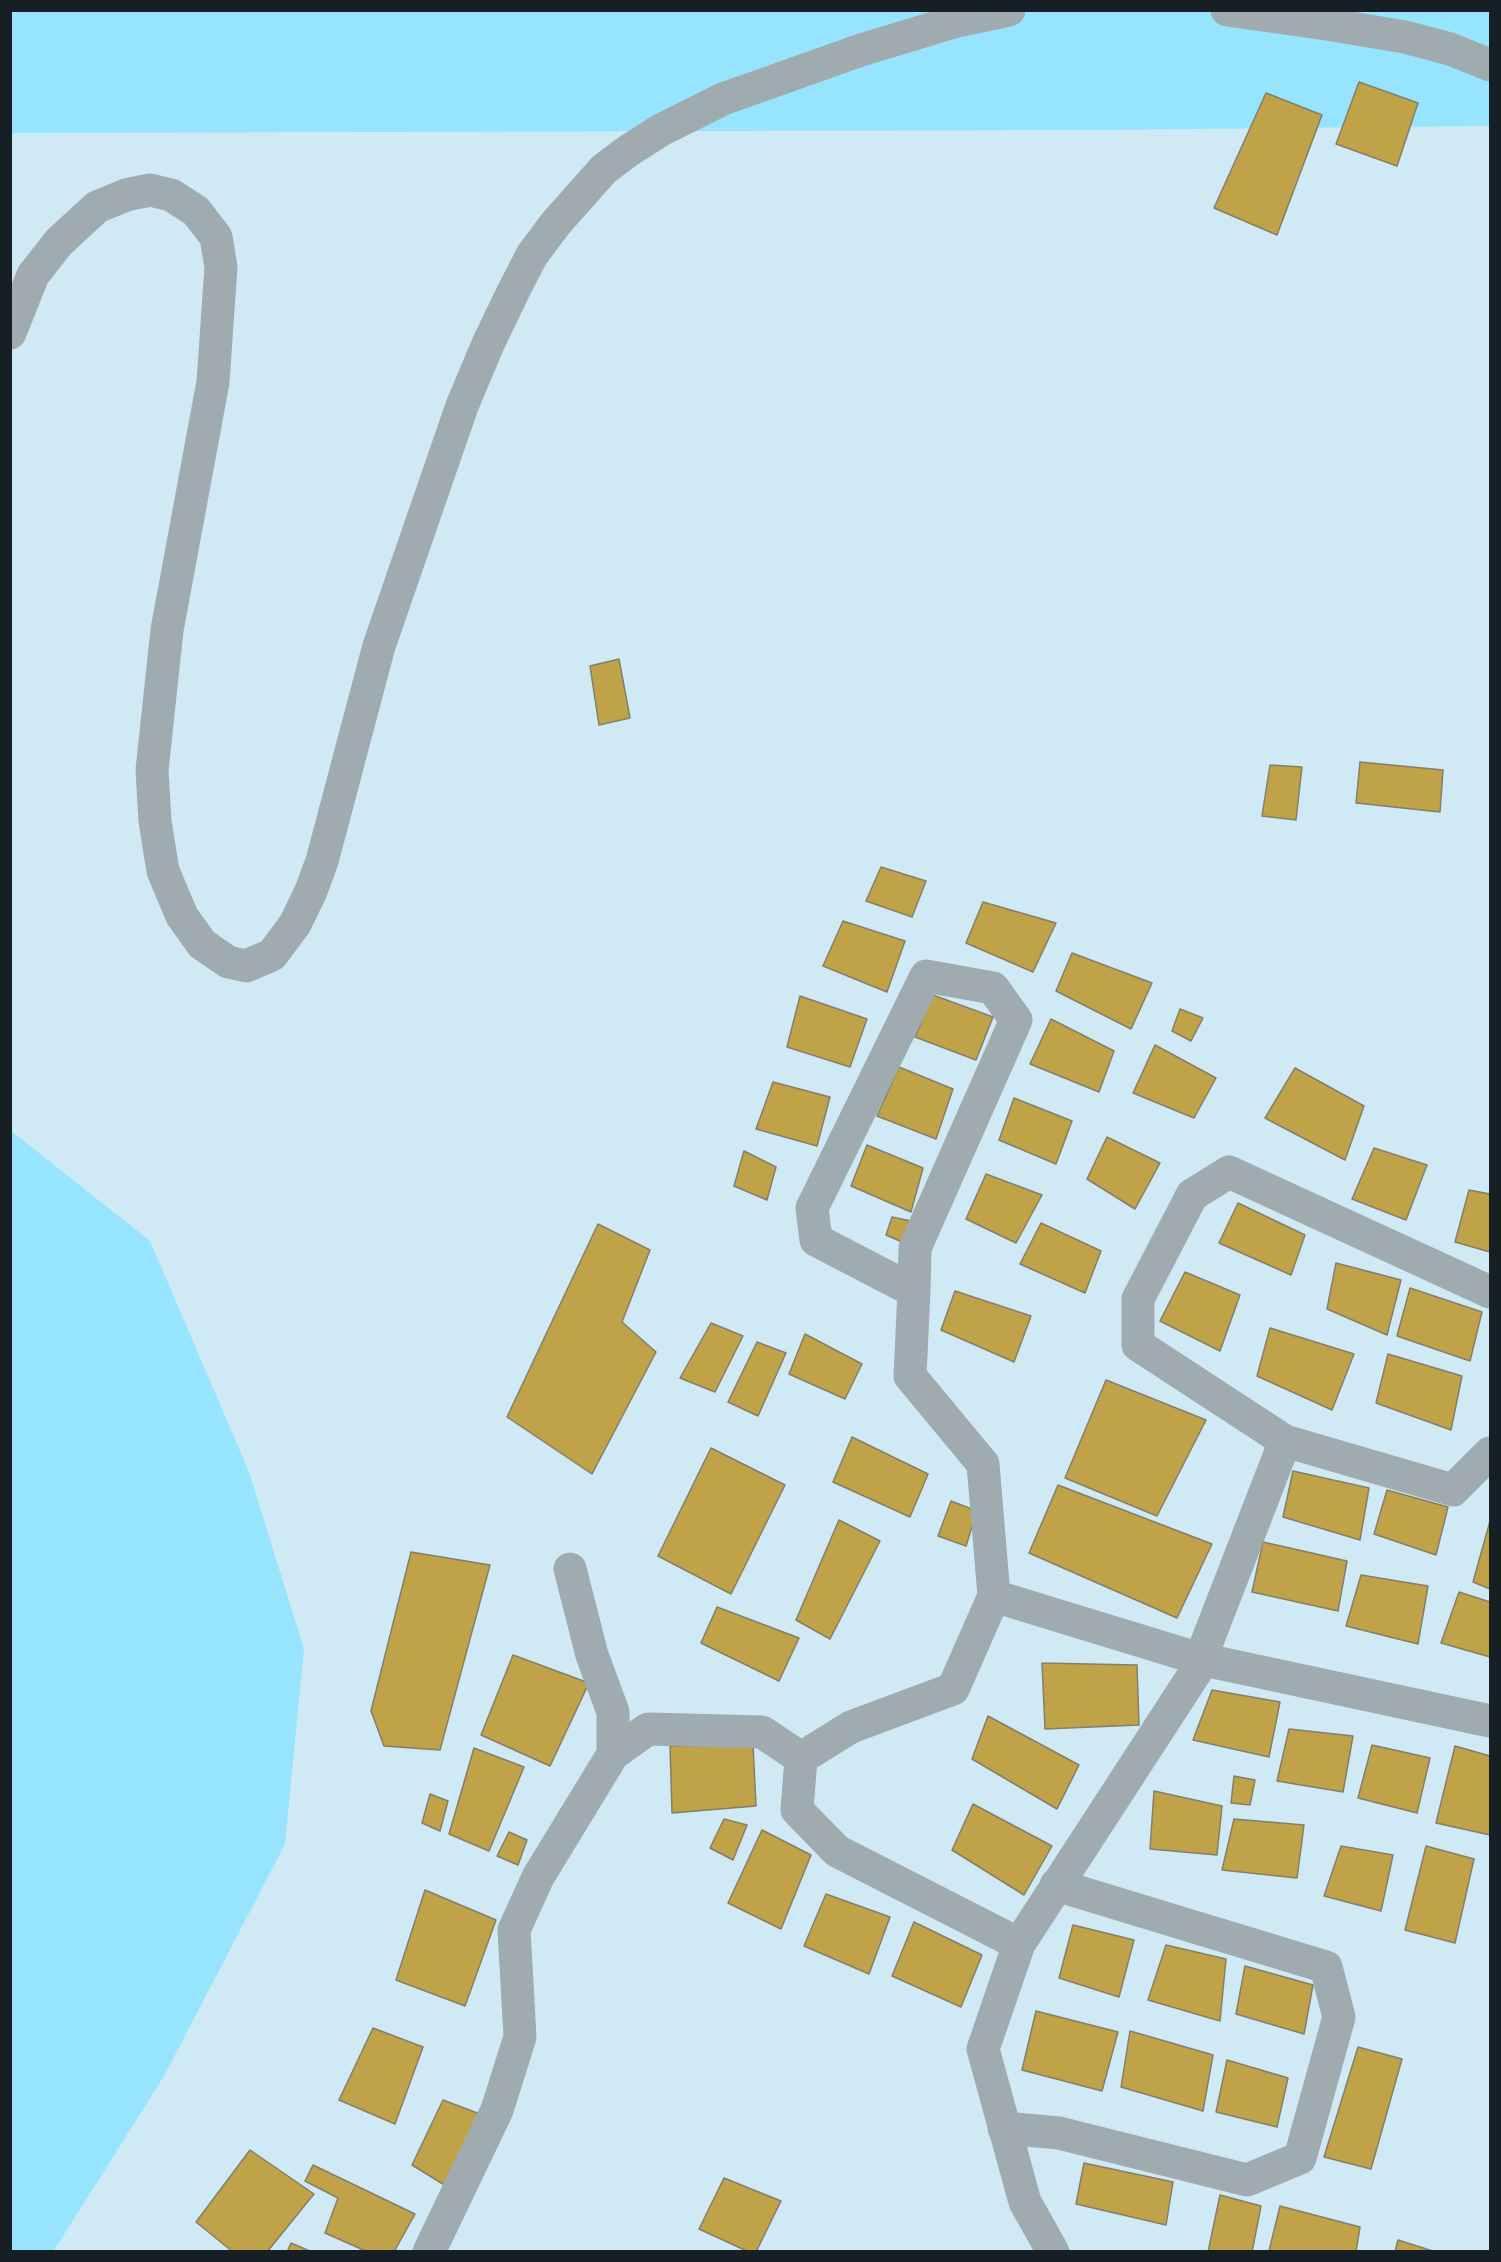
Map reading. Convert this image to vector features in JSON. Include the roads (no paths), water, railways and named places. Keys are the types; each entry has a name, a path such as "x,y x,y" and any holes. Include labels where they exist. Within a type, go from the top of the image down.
{"street":[{"path":"10,333 33,275 59,242 97,207 126,195 150,190 171,195 196,211 216,237 221,267 213,382 167,630 152,770 155,821 163,871 182,916 202,944 228,962 246,966 272,955 295,924 311,891 322,861 379,646 462,406 488,344 532,255 556,223 604,169 628,151 661,130 723,99 861,50 957,21 1009,10"},
{"path":"1227,10 1405,37 1450,49 1491,65"},
{"path":"801,1758 851,1727 953,1689 994,1596 983,1464 910,1376 914,1291 915,1248 1016,1020 993,988 926,976 812,1208 816,1240 914,1291"},
{"path":"1491,1292 1230,1172 1192,1195 1138,1299 1138,1345 1284,1441 1453,1490 1491,1453"},
{"path":"1053,2252 1025,2202 982,2049 1019,1944 1195,1673 1284,1441"},
{"path":"570,1569 591,1655 613,1712 613,1754"},
{"path":"994,1596 1200,1659 1491,1721"},
{"path":"429,2252 497,2110 520,2037 514,1930 538,1877 613,1754 648,1729 762,1732 801,1758"},
{"path":"801,1758 797,1810 837,1851 1019,1944"},
{"path":"1004,2128 1059,2133 1247,2180 1300,2158 1340,2017 1326,1967 1056,1885"}]}
